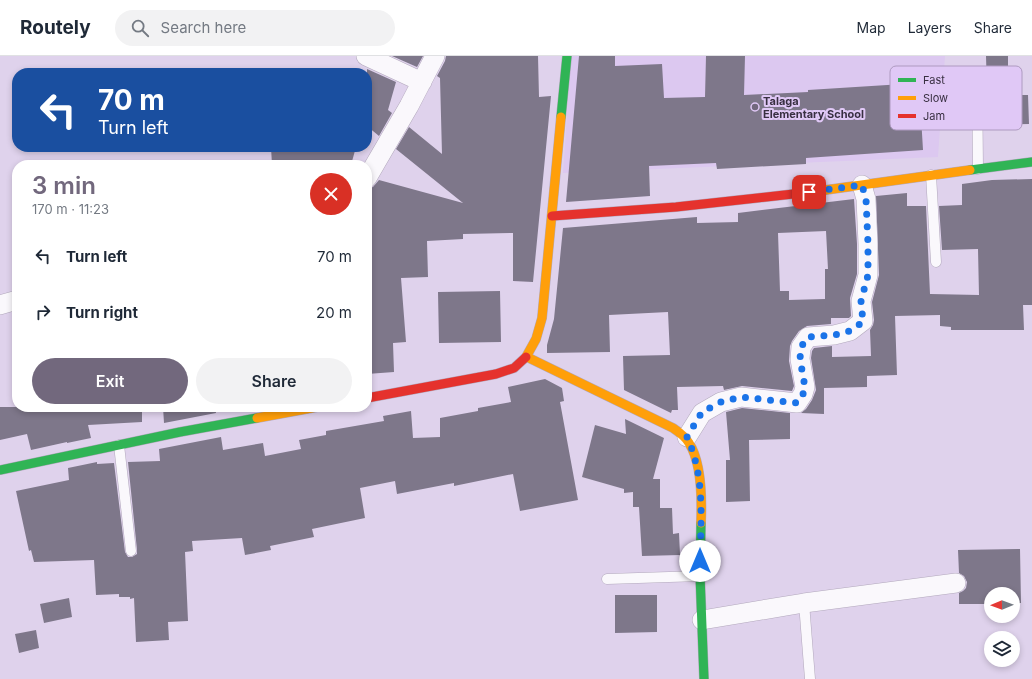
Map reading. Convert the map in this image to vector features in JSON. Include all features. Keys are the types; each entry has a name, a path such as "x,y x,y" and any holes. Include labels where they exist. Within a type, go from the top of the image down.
{"street":[{"path":"366,56 422,82"},
{"path":"372,170 435,56"},
{"path":"372,397 496,374 514,368 527,357 536,342 542,318 566,56"},
{"path":"552,216 676,207 795,194 1032,162"},
{"path":"687,437 702,412 721,402 741,397 797,403 803,394 805,387 800,359 801,347 808,337 834,335 850,331 863,322 861,301 868,275 868,244 866,199 862,185"},
{"path":"0,305 12,301"},
{"path":"527,357 673,428 687,437 694,452 699,474 701,501 700,576 704,679"},
{"path":"0,470 119,445 291,412"},
{"path":"702,620 804,603 956,583"}],"lane":[{"path":"978,130 978,169"},
{"path":"931,175 936,262"},
{"path":"119,445 131,551"},
{"path":"607,579 700,576"},
{"path":"804,603 810,679"}],"shaded area":[{"name":"Talaga Elementary School","path":"571,56 945,56 944,66 890,66 890,130 940,130 938,157 563,173"}],"building":[{"path":"392,56 423,56 417,67"},
{"path":"446,56 538,56 539,97 551,96 533,282 513,281 513,233 463,234 463,239 427,241 428,277 401,278 406,342 393,343 394,372 372,374 372,187 379,180 463,203 396,149 409,127 442,154 440,78 437,76"},
{"name":"Talaga Elementary School","path":"579,56 615,56 615,66 662,64 664,98 705,97 706,56 745,56 744,95 808,92 808,90 890,85 890,130 922,130 923,150 806,158 806,164 717,169 716,163 649,166 650,196 566,202"},
{"path":"986,56 1008,56 1008,66 986,66"},
{"path":"372,71 396,82 388,110 392,113 379,136 372,130"},
{"path":"1022,95 1028,95 1029,124 1022,124"},
{"path":"271,152 355,152 352,160 272,160"},
{"path":"1032,179 1032,305 1023,305 1024,330 951,330 951,327 940,326 940,315 895,316 897,375 867,376 867,387 824,388 824,414 801,413 806,409 812,400 816,390 811,358 814,348 832,346 832,357 871,356 870,330 874,320 872,302 879,275 876,196 907,193 907,206 926,206 930,294 979,295 978,249 942,250 939,206 962,205 962,184 992,180"},
{"path":"854,199 857,274 850,298 851,316 849,318 831,318 831,324 807,326 799,331 790,346 789,361 794,386 792,391 742,386 724,390 723,386 677,387 678,410 672,410 671,413 624,390 623,356 670,355 668,312 609,315 610,352 547,353 547,345 554,319 563,228 697,217 697,223 738,222 738,213","holes":["826,231 828,269 825,269 825,299 789,300 789,291 780,291 778,233"]},
{"path":"500,291 501,342 439,343 438,292"},
{"path":"545,379 562,388 564,401 560,402 578,500 520,511 513,474 454,486 454,483 397,494 395,481 360,488 365,518 312,529 314,537 270,546 271,550 245,555 242,538 192,541 193,551 185,552 188,621 168,622 169,640 136,642 134,598 130,599 130,597 119,597 119,594 96,595 94,560 34,562 31,550 29,551 16,491 69,480 68,468 97,462 97,464 114,463 125,552 128,557 132,557 137,554 137,550 128,462 160,461 159,449 221,437 223,450 263,443 265,456 301,449 299,440 326,435 326,431 384,421 383,416 411,411 413,438 440,437 440,418 478,411 478,408 511,402 508,387"},
{"path":"0,407 12,407 12,412 142,412 142,422 88,425 91,438 67,443 31,450 27,434 0,440"},
{"path":"742,408 790,413 790,439 749,440 750,501 726,502 726,460 730,460 726,412"},
{"path":"163,412 216,412 216,413 164,423"},
{"path":"625,419 664,438 653,479 660,479 660,508 672,508 673,534 679,533 680,555 642,556 639,507 633,507 633,492 624,493 624,489 582,477 595,425 626,434"},
{"path":"1020,549 1021,603 1020,587 984,587 984,604 959,604 959,593 966,588 967,582 964,576 959,573 958,550"},
{"path":"615,595 657,595 657,632 615,633"},
{"path":"69,598 72,617 44,623 40,604"},
{"path":"36,630 39,648 19,653 15,634"}],"traffic: fast":[{"path":"561,117 567,56"},
{"path":"970,170 1032,162"},
{"path":"0,470 180,432 257,418"},
{"path":"701,523 700,575 704,679"}],"traffic: slow":[{"path":"526,357 536,339 542,318 561,117"},
{"path":"811,192 970,170"},
{"path":"527,357 673,428 684,436 693,451 699,471 701,523"},
{"path":"257,418 290,412"}],"traffic: jam":[{"path":"552,216 676,207 811,192"},
{"path":"372,397 496,374 514,368 526,357"}],"place":[{"name":"Talaga Elementary School","path":"755,107"}],"route":[{"path":"700,561 701,501 699,474 694,452 687,437 702,412 721,402 741,397 797,403 803,394 805,387 800,359 801,347 808,337 834,335 850,331 863,322 861,301 868,275 868,244 866,199 862,185 809,192"}]}
